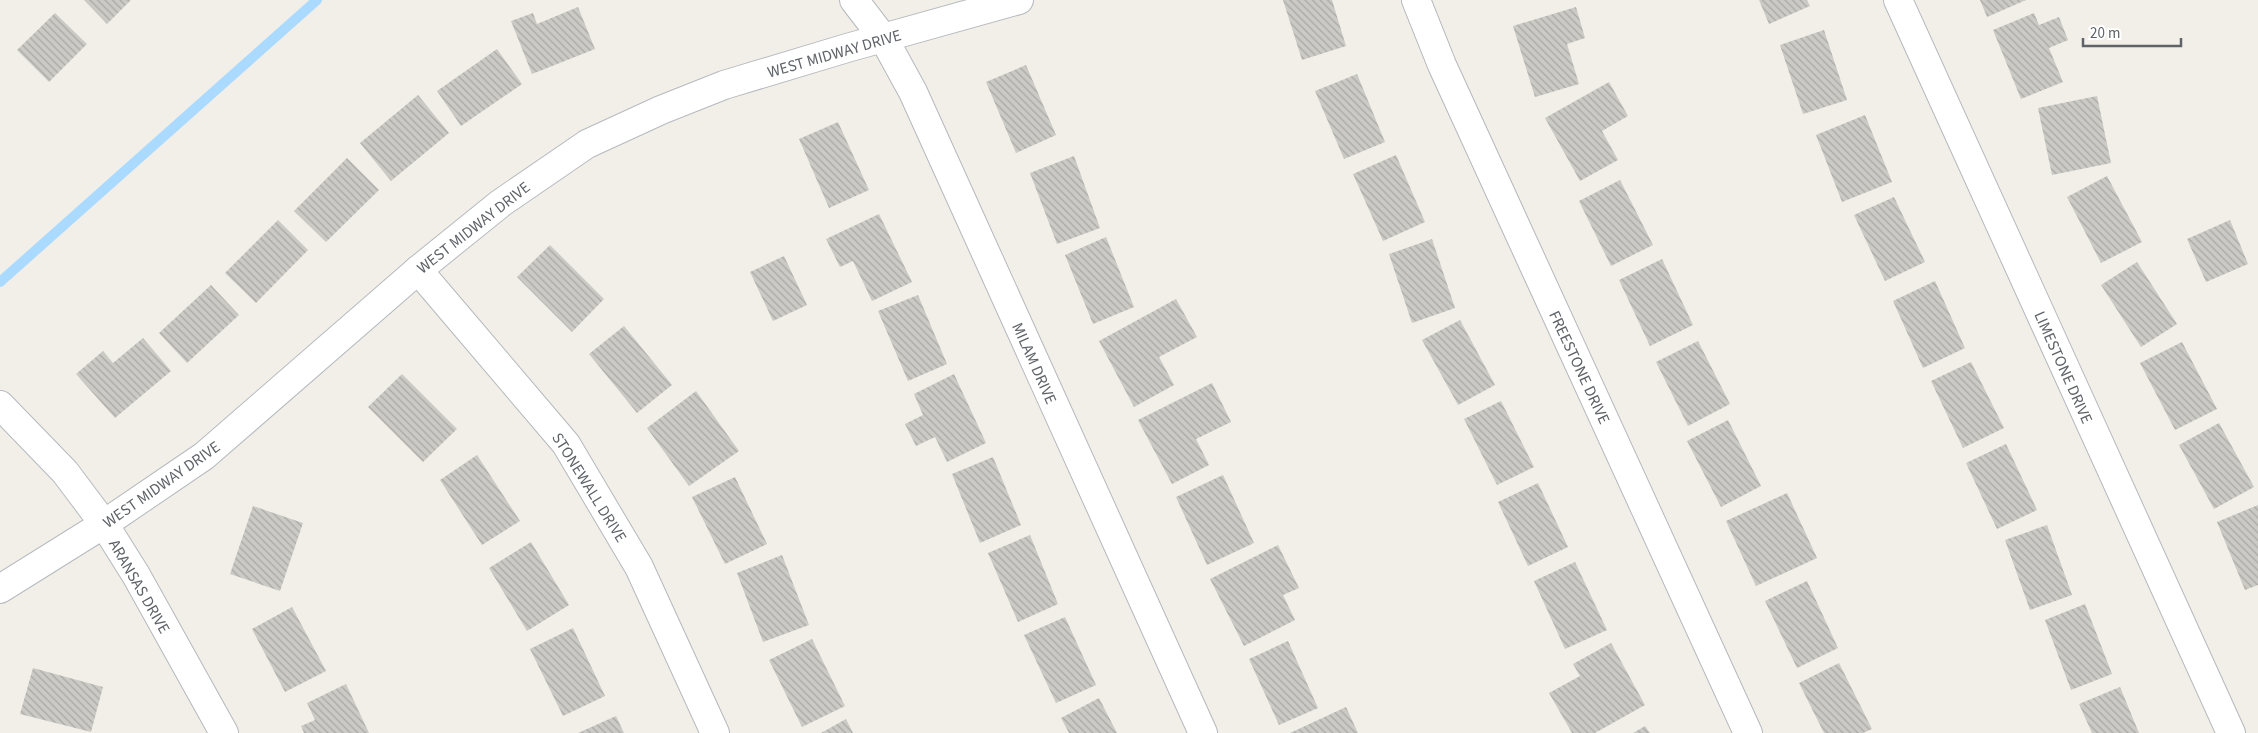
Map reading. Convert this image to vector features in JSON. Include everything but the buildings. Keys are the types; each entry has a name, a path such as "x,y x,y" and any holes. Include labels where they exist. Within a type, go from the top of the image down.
{"street":[{"name":"MILAM DRIVE","path":"854,0 884,38 917,101 1202,733"},
{"name":"WEST MIDWAY DRIVE","path":"0,590 104,524 204,456 418,270 501,203 588,144 661,110 724,86 1019,0"},
{"name":"FREESTONE DRIVE","path":"1416,0 1442,65 1748,733"},
{"name":"LIMESTONE DRIVE","path":"1898,0 2231,733"},
{"name":"STONEWALL DRIVE","path":"418,270 566,444 610,515 639,567 715,733"},
{"name":"ARANSAS DRIVE","path":"0,405 65,472 104,524 136,575 224,733"}],"waterway":[{"path":"0,282 317,0"}]}
